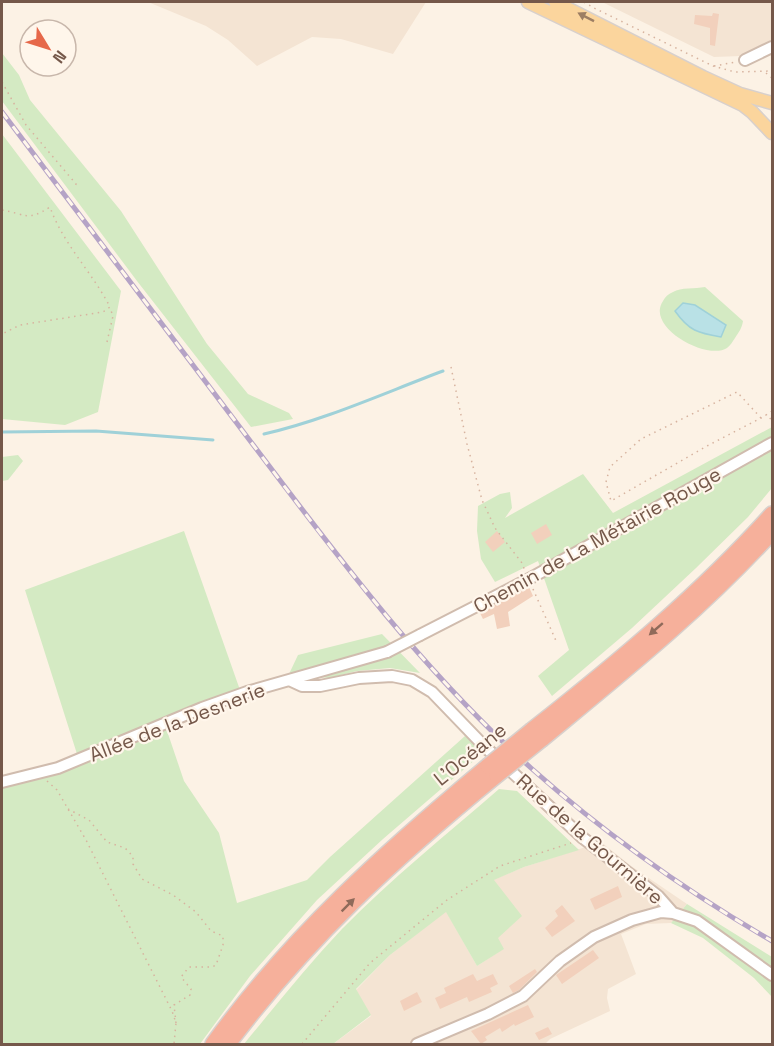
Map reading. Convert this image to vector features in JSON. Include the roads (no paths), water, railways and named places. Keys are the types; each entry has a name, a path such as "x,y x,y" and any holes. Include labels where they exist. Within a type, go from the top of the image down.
{"highway":[{"name":"L’Océane","path":"537,735 594,681 684,603 735,555 772,514"},
{"name":"L’Océane","path":"213,1044 265,978 324,912 400,840 654,646 699,606 772,532"},
{"path":"756,550 772,542"},
{"name":"L’Océane","path":"228,1044 285,972 332,921 492,771"}],"main road":[{"path":"528,2 551,5 740,94 772,104"},
{"path":"551,5 742,105 772,133"}],"street":[{"path":"746,60 772,47"},
{"name":"Chemin de La Métairie Rouge","path":"387,652 529,579 772,443"},
{"name":"Allée de la Desnerie","path":"2,782 58,768 202,708 387,652"},
{"name":"Rue de la Gournière","path":"289,680 302,686 320,686 359,678 392,675 412,681 432,692 484,746 583,838 658,896 674,913"},
{"path":"417,1044 488,1014 523,996 560,962 594,938 647,915 661,912 674,913 706,927 772,975"}],"water":[{"path":"683,303 695,305 726,325 721,337 700,332 685,323 675,311"}],"waterway":[{"path":"264,434 332,414 443,371"},
{"path":"2,432 96,431 213,440"}],"railway":[{"path":"2,112 349,570 454,692 531,768 617,839 677,882 772,941"}]}
